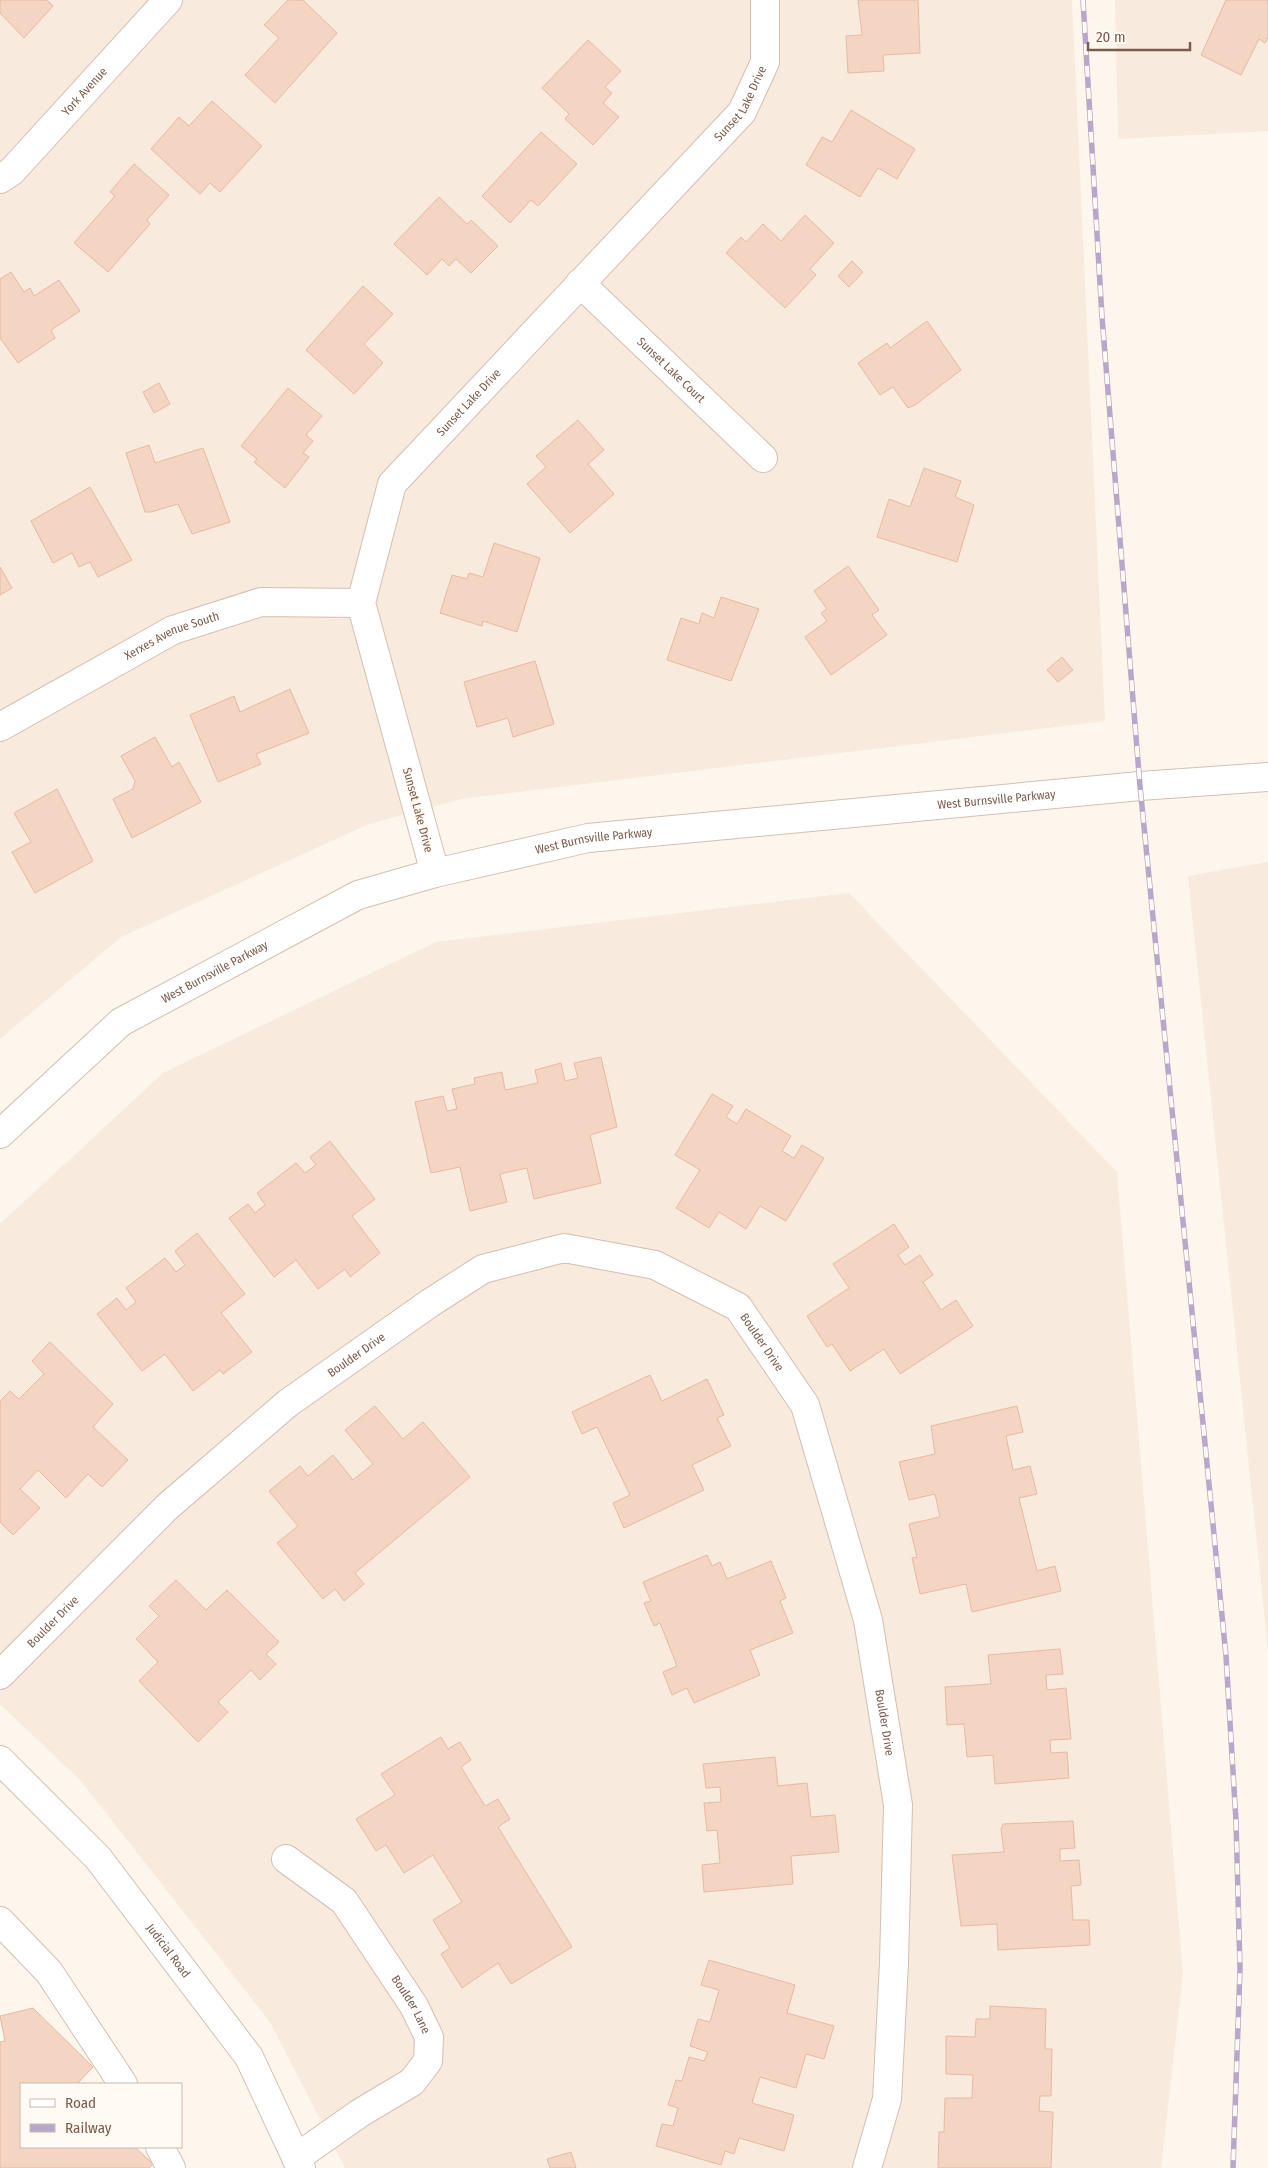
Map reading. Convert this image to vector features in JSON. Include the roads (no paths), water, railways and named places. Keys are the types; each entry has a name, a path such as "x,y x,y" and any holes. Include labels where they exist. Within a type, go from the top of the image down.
{"street":[{"name":"York Avenue","path":"0,179 12,171 168,0"},
{"name":"Sunset Lake Drive","path":"435,874 361,603 392,484 742,112 765,62 765,0"},
{"name":"Sunset Lake Court","path":"580,284 763,458"},
{"name":"Xerxes Avenue South","path":"0,727 173,630 260,602 361,603"},
{"name":"West Burnsville Parkway","path":"0,1134 121,1022 358,895 435,874 588,838 1140,786 1268,777"},
{"name":"Boulder Drive","path":"0,1675 167,1506 288,1403 430,1303 483,1269 564,1248 655,1265 738,1307 805,1405 868,1620 898,1805 894,1963 887,2099 867,2168"},
{"name":"Judicial Road","path":"0,1760 98,1858 249,2057 299,2163"},
{"name":"Boulder Lane","path":"286,1859 344,1901 414,2006 429,2037 428,2061 412,2082 360,2113 299,2163"},
{"path":"0,1921 49,1972 122,2083"},
{"path":"161,2148 171,2168"}],"railway":[{"path":"1083,0 1102,317 1140,786 1226,1656 1236,1821 1240,1969 1233,2168"}]}
